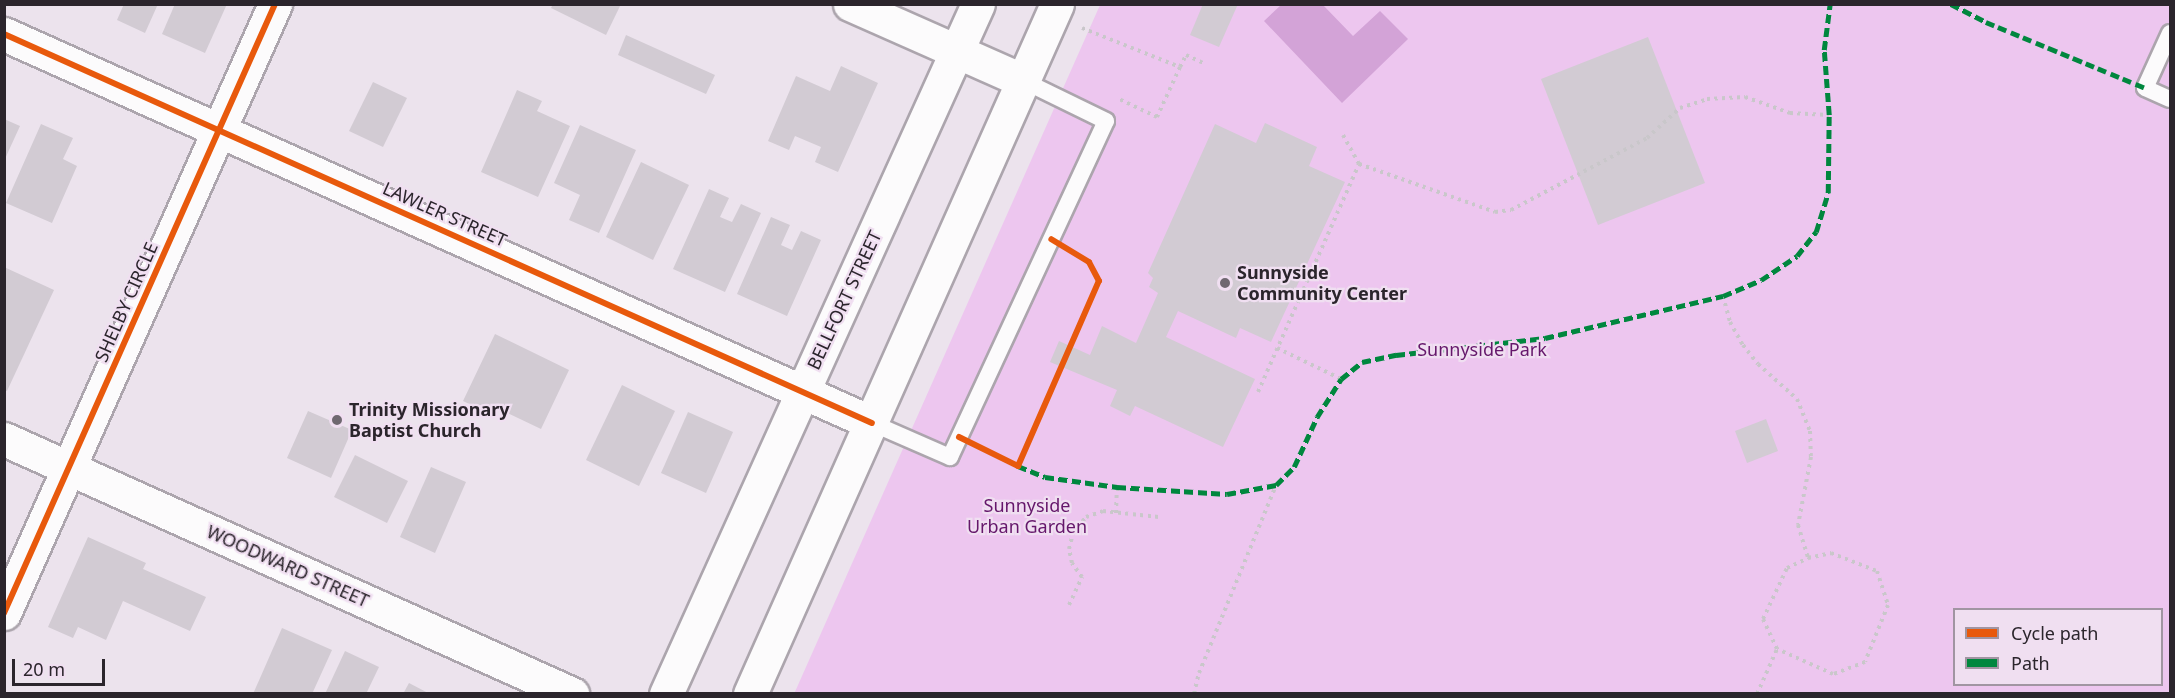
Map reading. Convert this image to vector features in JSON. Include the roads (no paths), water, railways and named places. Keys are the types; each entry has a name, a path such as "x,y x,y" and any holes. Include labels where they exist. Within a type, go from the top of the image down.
{"street":[{"name":"SHELBY CIRCLE","path":"4,613 275,4"},
{"path":"850,4 1024,81"},
{"name":"BELLFORT STREET","path":"666,693 978,4"},
{"path":"750,693 1057,4"},
{"name":"LAWLER STREET","path":"4,34 872,423"},
{"name":"WOODWARD STREET","path":"4,439 572,693"}],"lane":[{"path":"2170,33 2145,88 2170,99"},
{"path":"872,423 950,457 1106,121 1024,81"}],"place":[{"name":"Sunnyside Community Center","path":"1225,283"},
{"name":"Trinity Missionary Baptist Church","path":"337,420"}],"park label":[{"name":"Sunnyside Park","path":"1482,349"},
{"name":"Sunnyside Urban Garden","path":"1027,516"}]}
